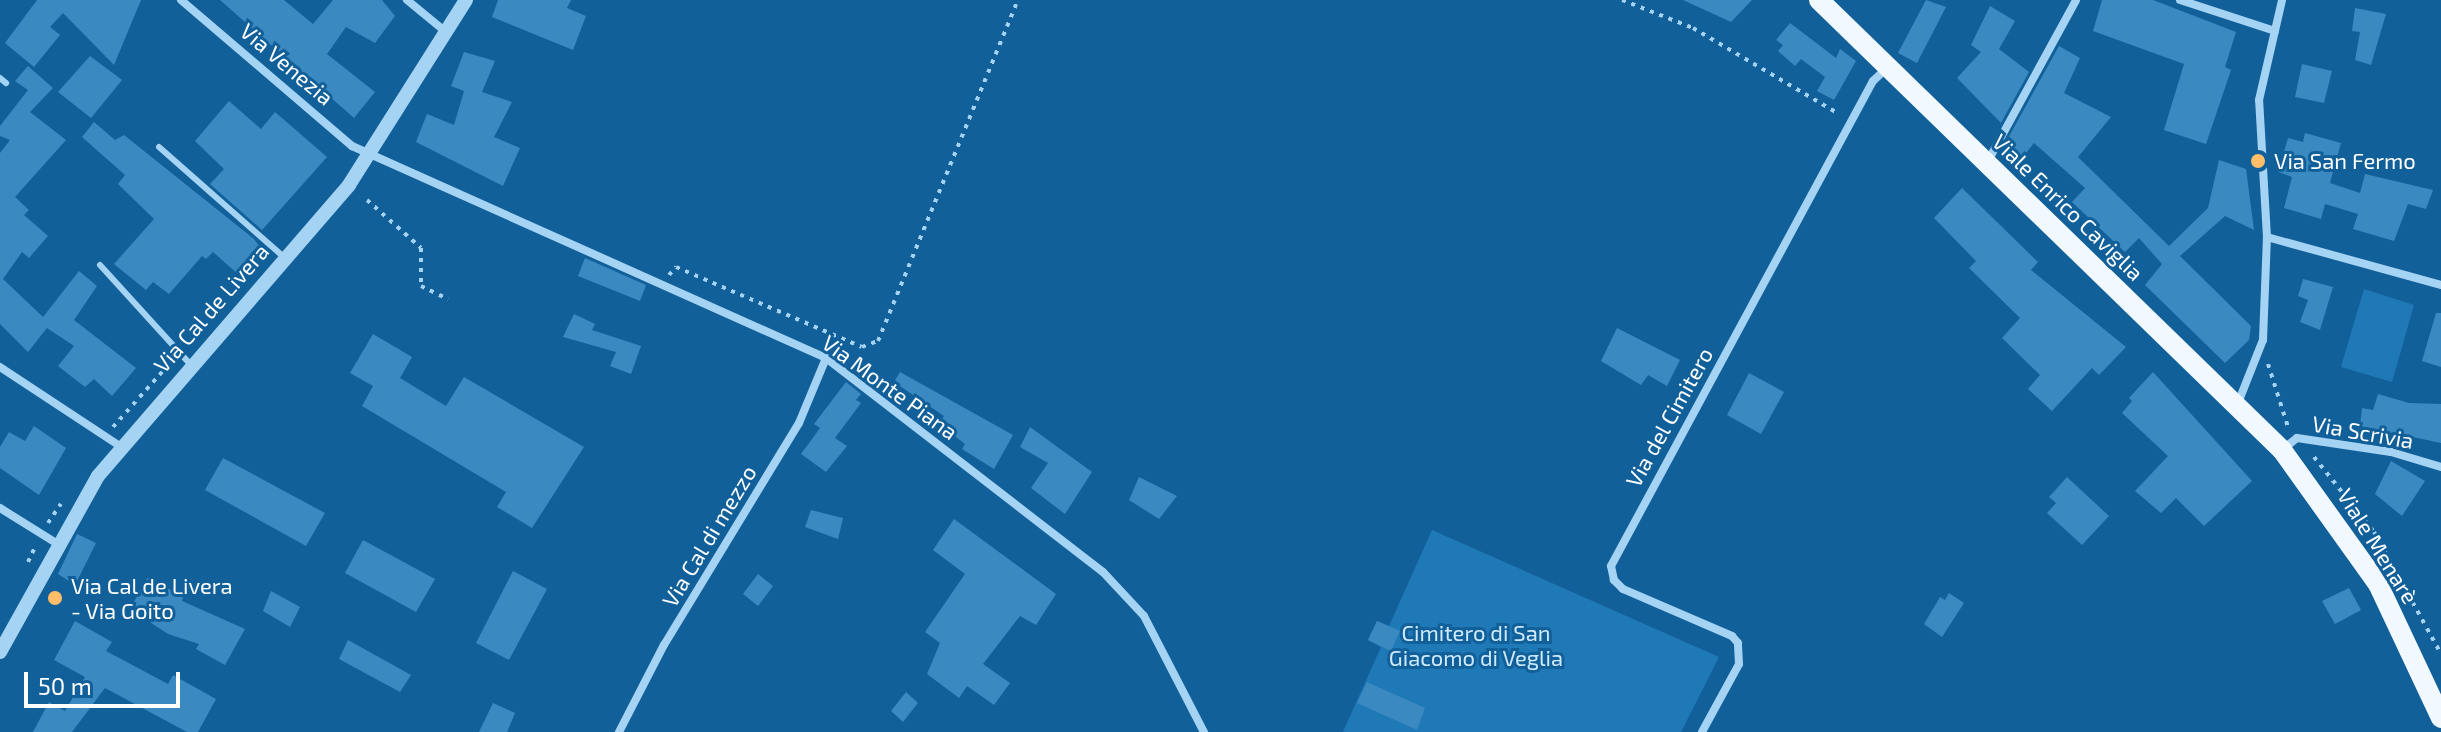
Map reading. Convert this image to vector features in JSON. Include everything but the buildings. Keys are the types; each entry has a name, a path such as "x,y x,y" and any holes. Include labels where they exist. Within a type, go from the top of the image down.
{"main road":[{"name":"Viale Enrico Caviglia","path":"1819,0 2282,450"},
{"name":"Viale Menarè","path":"2282,450 2378,584 2441,718"}],"street":[{"name":"Via Venezia","path":"181,0 352,146 370,154"},
{"path":"407,0 446,32"},
{"name":"Via Cal de Livera","path":"1,649 56,543 120,446 285,258 370,154 466,0"},
{"path":"1987,162 2076,0"},
{"path":"2180,0 2275,31"},
{"path":"2237,404 2263,340 2267,237 2259,100 2282,0"},
{"name":"Via del Cimitero","path":"1702,732 1739,664 1738,643 1732,636 1623,589 1614,580 1611,566 1873,81 1888,66"},
{"name":"Via Monte Piana","path":"370,154 826,358 1103,572 1144,616 1204,732"},
{"path":"2267,237 2441,285"},
{"name":"Via Cal di mezzo","path":"619,732 664,645 799,423 826,358"},
{"path":"0,367 120,446"},
{"name":"Via Scrivia","path":"2282,450 2297,438 2391,452 2441,467"},
{"path":"0,508 56,543"}],"lane":[{"path":"0,78 6,83"},
{"path":"159,147 285,258"},
{"path":"100,265 190,364"}],"path":[{"path":"662,283 676,267 862,347 878,341 1018,0"},
{"path":"1622,0 1693,28 1835,109 1849,125"},
{"path":"367,200 421,248 421,286 448,299"},
{"path":"2263,340 2271,382 2289,430"}],"green space":[{"path":"2364,289 2414,305 2392,382 2341,367"},
{"name":"Cimitero di San Giacomo di Veglia","path":"1432,530 1719,657 1681,732 1343,732 1381,647 1368,640 1377,621 1389,626"}],"place":[{"name":"Via San Fermo","path":"2258,161"},
{"name":"Via Cal de Livera - Via Goito","path":"55,598"}]}
